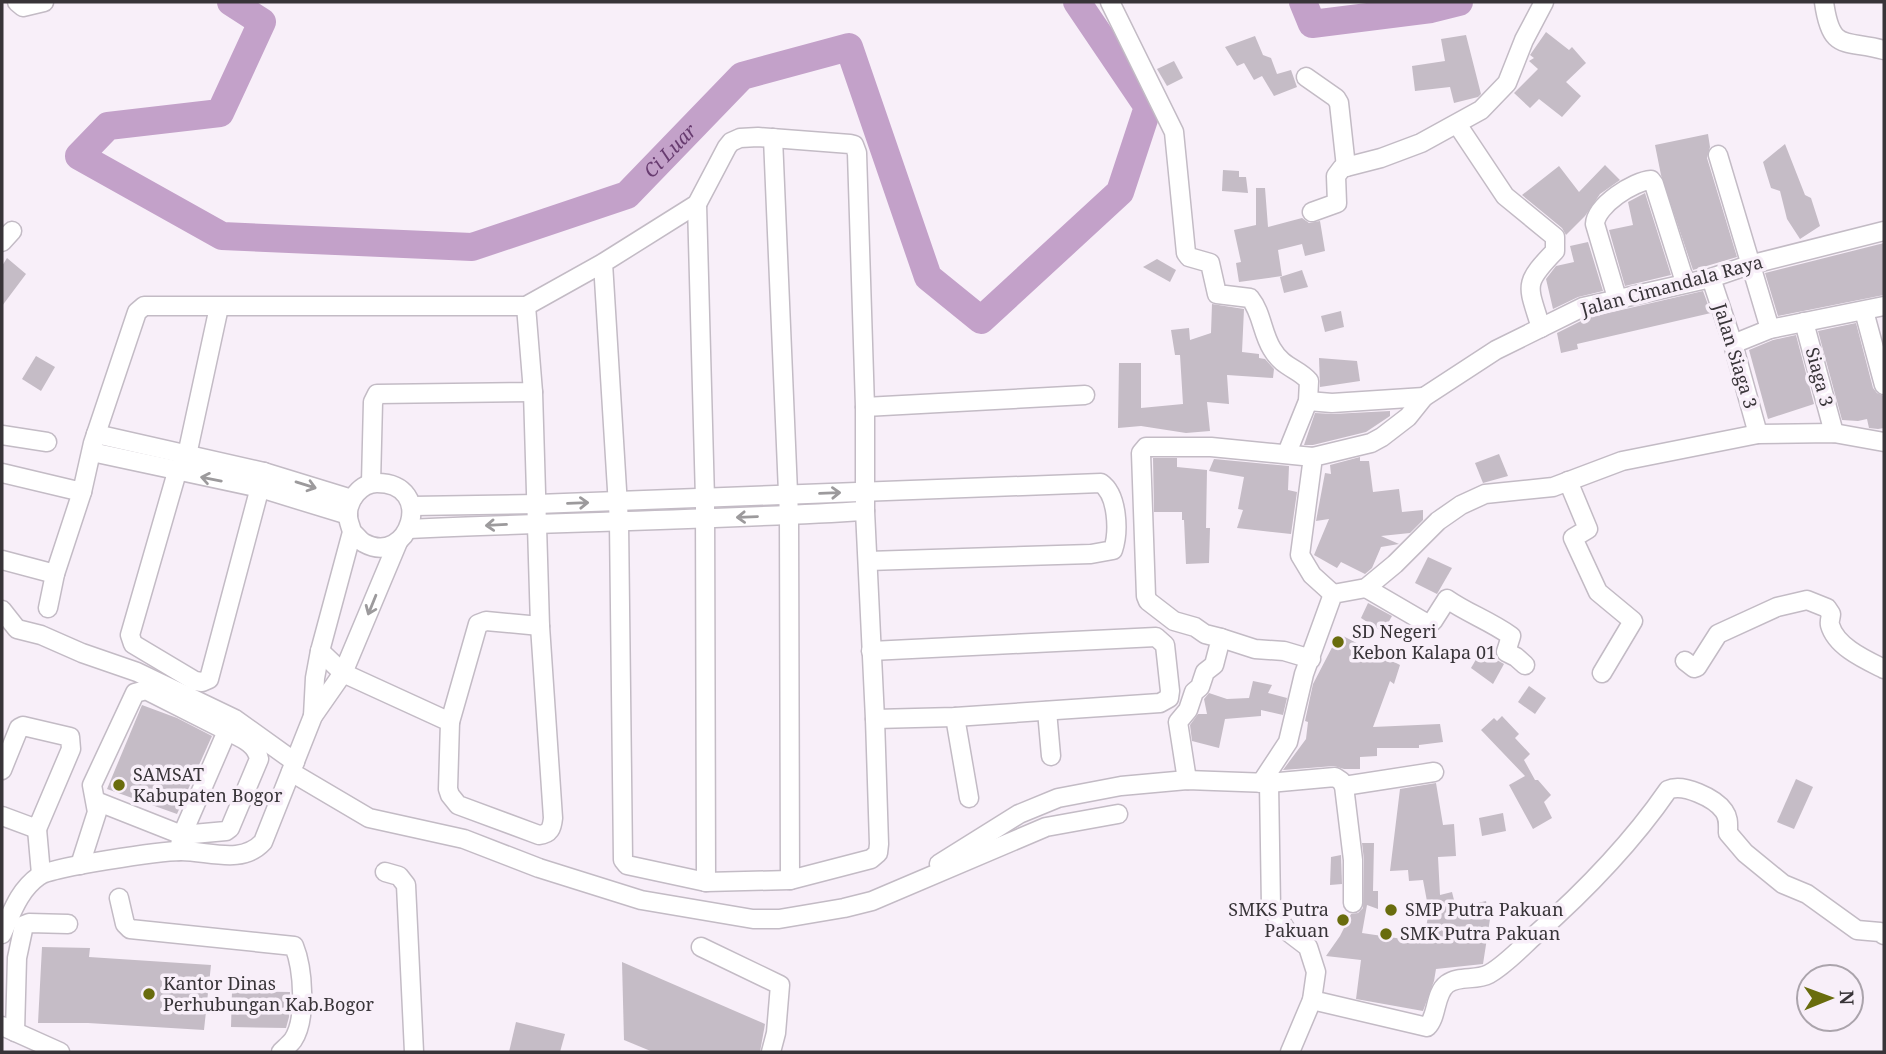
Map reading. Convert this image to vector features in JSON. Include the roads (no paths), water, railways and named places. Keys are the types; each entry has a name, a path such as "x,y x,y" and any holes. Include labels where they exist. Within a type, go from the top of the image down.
{"street":[{"path":"17,2 23,7 44,2"},
{"path":"1110,2 1174,132 1186,253 1189,257 1210,263 1217,294 1244,296 1255,304 1267,339 1280,362 1308,378 1308,401 1287,453"},
{"path":"1312,212 1336,204 1336,176 1340,170 1401,151 1481,110 1507,83 1524,40 1544,2"},
{"path":"1824,2 1828,25 1839,40 1846,45 1884,50"},
{"path":"1306,77 1339,103 1346,167"},
{"path":"1457,124 1505,196 1555,237 1555,251 1532,276 1530,291 1541,328"},
{"path":"48,608 55,574 82,492 94,443 137,312 144,306 526,306 603,264 697,204 731,142 740,138 773,138 850,144 856,149 865,407 864,511 876,719 878,853 871,859 790,880 706,882 627,865 622,856 619,522 603,264"},
{"path":"773,138 789,495 790,880"},
{"path":"1718,155 1770,330"},
{"path":"1617,298 1595,224 1596,218 1600,209 1637,182 1651,180 1654,184 1685,282"},
{"path":"697,204 705,499 706,882"},
{"name":"Jalan Cimandala Raya","path":"1313,457 1371,443 1382,437 1408,417 1424,397 1496,350 1583,307 1711,278 1749,265 1884,231"},
{"name":"Jalan Siaga 3","path":"1711,278 1734,344 1758,434"},
{"path":"526,306 533,393 540,626 553,818 546,834 539,835 455,802 449,789 450,722 478,624 486,621 540,626"},
{"path":"1734,344 1770,330 1884,306"},
{"path":"219,307 187,455 177,472 130,639 133,644 195,681 209,679 262,480"},
{"path":"1864,311 1884,385"},
{"name":"Siaga 3","path":"1804,322 1834,433"},
{"path":"371,483 373,402 377,394 533,393"},
{"path":"865,407 1085,395"},
{"path":"1308,401 1424,397"},
{"path":"1333,594 1366,588 1413,548 1438,521 1461,505 1485,494 1539,490 1622,461 1758,434 1834,433 1884,442"},
{"path":"2,435 47,442"},
{"path":"94,443 187,455 262,480 350,515 365,543 382,547 403,536 538,523 789,516 864,511"},
{"path":"94,443 177,472 262,480"},
{"path":"1311,659 1284,651 1255,649 1205,634 1195,627 1174,621 1148,601 1141,453 1146,447 1211,447 1313,457 1300,555 1312,575 1333,594"},
{"path":"2,473 82,492"},
{"path":"1568,481 1588,529 1573,538 1595,586 1603,598 1633,621 1602,673"},
{"path":"96,801 181,843 235,856 257,849 263,842 313,716 343,673 413,518 412,506 403,491 388,483 371,483 360,489 350,515 320,650 313,716"},
{"path":"412,506 617,502 1101,483 1107,488 1118,520 1114,547 1110,551 1100,553 868,561"},
{"path":"2,560 55,574"},
{"path":"1366,588 1426,623 1433,621 1447,599 1511,636 1506,652 1525,665"},
{"path":"1290,1052 1312,1000 1316,972 1308,947 1287,931 1271,907 1265,783 1288,742 1304,674 1333,594"},
{"path":"1685,661 1694,668 1698,667 1718,634 1777,607 1807,600 1827,608 1831,614 1830,624 1839,639 1854,653 1884,669"},
{"path":"2,610 17,629 32,632 137,672 235,719 293,767 369,818 464,839 539,868 641,900 753,919 779,919 854,906 914,884 1046,827 1118,814"},
{"path":"871,651 1156,637 1165,645 1170,691 1169,698 1164,701 955,717 876,719"},
{"path":"1187,780 1178,722 1188,710 1205,672 1214,665 1222,638"},
{"path":"320,650 343,673 450,722"},
{"path":"2,934 18,898 41,874 181,843 226,831 230,828 259,759 258,753 247,741 146,690 135,693 92,785 97,812 80,865"},
{"path":"1047,710 1051,756"},
{"path":"955,717 969,798"},
{"path":"2,770 19,728 23,726 70,737 71,749 37,829 41,874"},
{"path":"181,843 227,731"},
{"path":"1343,786 1434,772"},
{"path":"914,884 933,868 992,829 1042,803 1121,786 1187,780 1265,783 1335,777 1343,786 1353,860 1353,903"},
{"path":"1312,1000 1427,1027 1446,984 1487,976 1574,902 1628,845 1668,790 1673,788 1696,793 1722,809 1728,820 1728,833 1745,853 1783,884 1807,894 1857,930 1880,932 1884,935"},
{"path":"2,816 37,829"},
{"path":"385,872 400,876 406,885 414,1052"},
{"path":"119,898 125,924 130,929 294,946 301,964 302,983 298,1026 294,1039 281,1052"},
{"path":"60,1052 8,1029 24,925 29,922 68,924"},
{"path":"701,947 780,985 776,1033 771,1052"}],"waterway":[{"name":"Ci Luar","path":"231,2 262,22 220,113 108,126 79,156 222,236 472,247 627,195 742,76 849,47 928,277 981,320 1120,192 1148,107 1077,2"},
{"name":"Ci Luar","path":"1303,2 1312,24 1431,9 1459,2"}],"place":[{"name":"SD Negeri Kebon Kalapa 01","path":"1338,642"},
{"name":"SAMSAT Kabupaten Bogor","path":"119,785"},
{"name":"SMP Putra Pakuan","path":"1391,910"},
{"name":"SMKS Putra Pakuan","path":"1343,920"},
{"name":"SMK Putra Pakuan","path":"1386,934"},
{"name":"Kantor Dinas Perhubungan Kab.Bogor","path":"149,994"}]}
